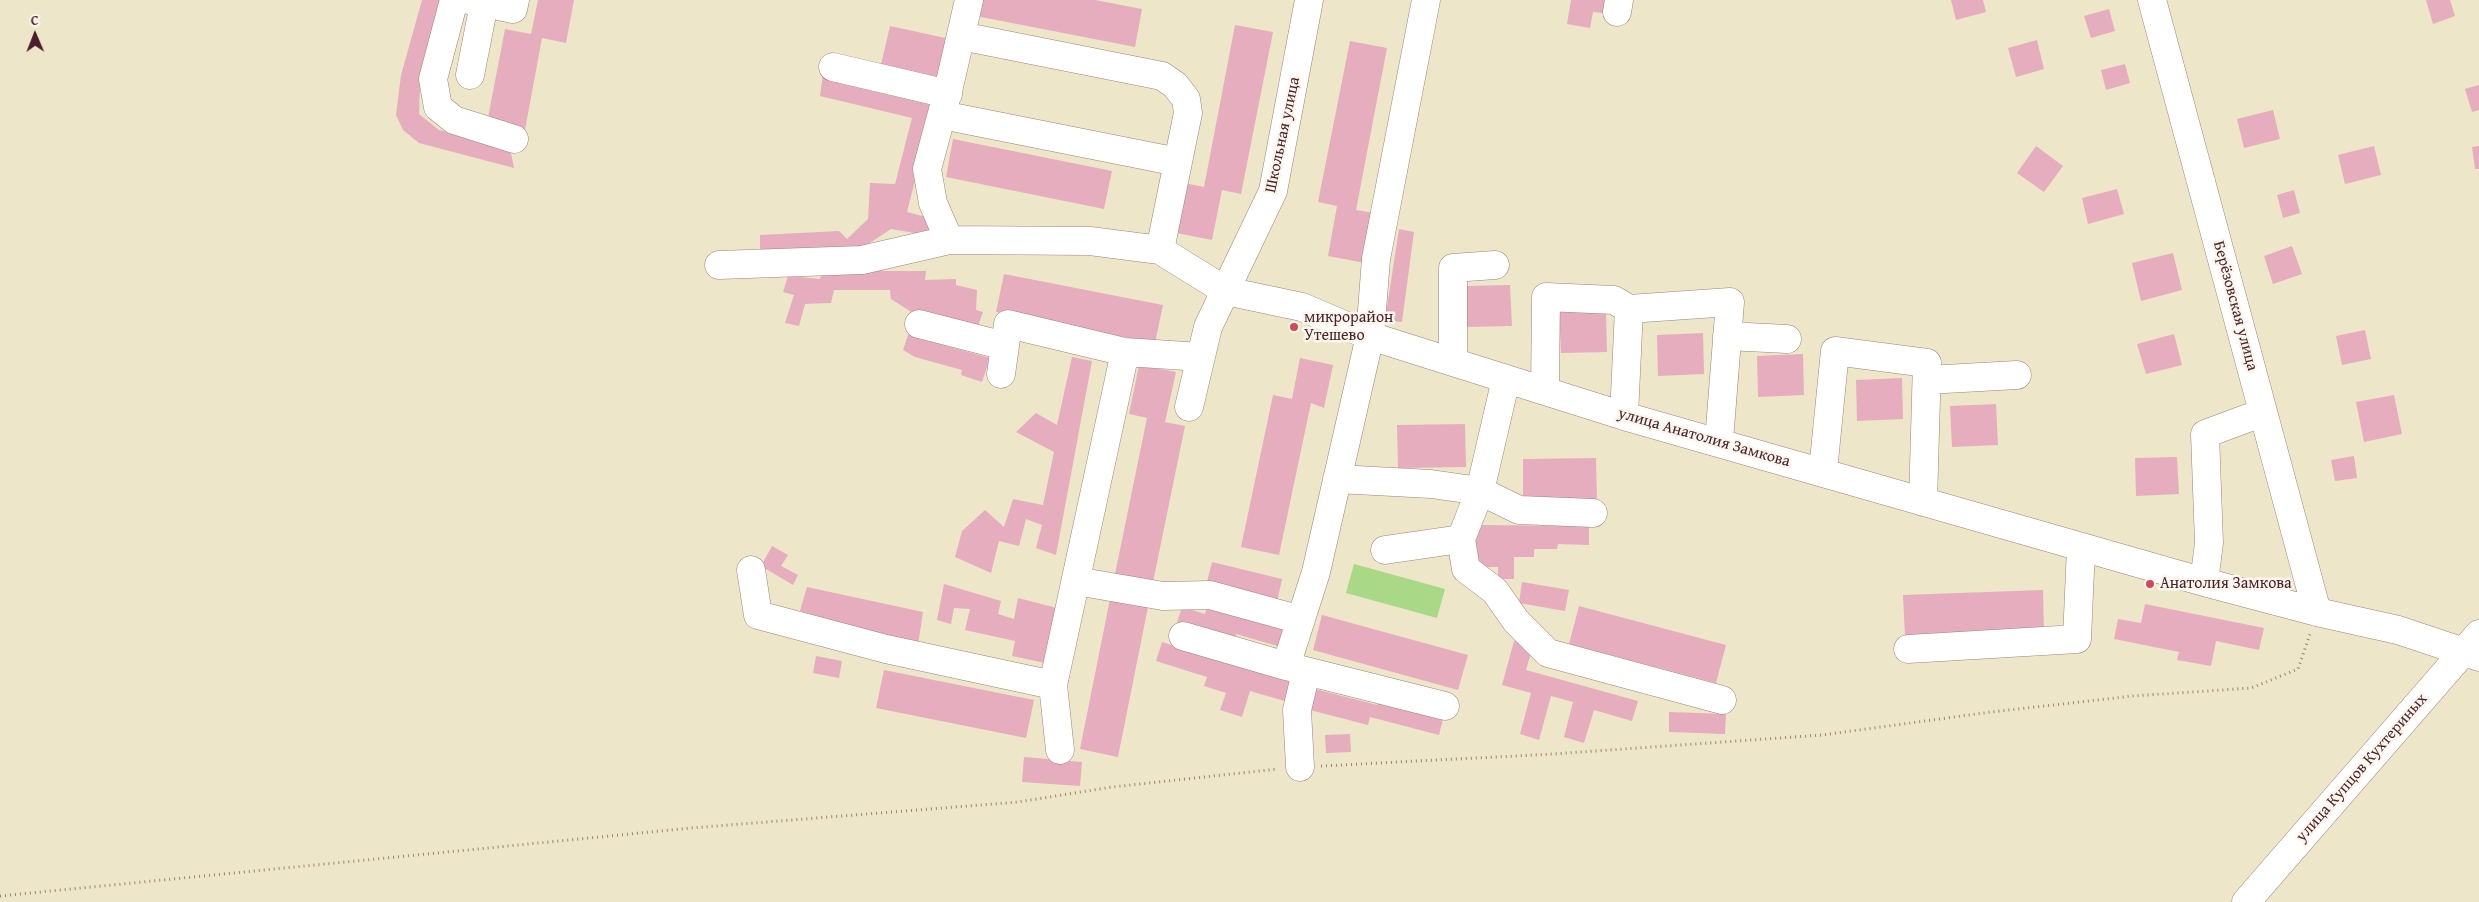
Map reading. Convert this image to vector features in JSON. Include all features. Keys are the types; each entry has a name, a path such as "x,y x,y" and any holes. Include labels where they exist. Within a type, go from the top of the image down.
{"street":[{"path":"454,0 433,79 438,107 454,120 514,139"},
{"path":"470,75 476,2 513,9 515,0"},
{"path":"949,240 934,204 927,169 945,105 969,0"},
{"name":"Школьная улица","path":"1189,407 1208,327 1274,191 1309,0"},
{"path":"1300,767 1296,669 1301,620 1316,572 1370,336 1376,260 1426,0"},
{"name":"Берёзовская улица","path":"2152,0 2317,612"},
{"path":"961,36 1162,76 1175,85 1186,100 1188,113 1160,250"},
{"path":"834,67 945,105 1178,162"},
{"name":"улица Анатолия Замкова","path":"719,265 862,260 949,240 1090,241 1160,250 1226,291 1302,307 1370,336 1624,416 1823,471 1924,502 2204,582 2317,612 2474,648"},
{"path":"1453,362 1453,268 1495,265"},
{"path":"1545,391 1546,297 1614,300 1630,308 1730,302 1719,442"},
{"path":"1624,416 1630,308"},
{"path":"919,324 1005,346"},
{"path":"1001,374 1008,324 1125,352 1201,357"},
{"path":"1727,336 1787,339"},
{"path":"1823,471 1835,351 1927,363 1924,502"},
{"path":"1060,750 1053,685 1125,352"},
{"path":"1927,380 2017,375"},
{"path":"1506,379 1480,491 1461,540 1466,568 1495,591 1516,621 1548,653 1722,700"},
{"path":"2204,582 2209,543 2204,434 2248,418"},
{"path":"1337,479 1431,484 1480,491 1519,510 1592,513"},
{"path":"1385,550 1461,540"},
{"path":"1908,649 2077,639 2080,547"},
{"path":"751,570 758,616 886,649 1053,685"},
{"path":"1076,581 1163,596 1210,595 1301,620"},
{"path":"1183,636 1296,669 1445,706"},
{"name":"улица Купцов Кухтериных","path":"2246,902 2474,648"}],"path":[{"path":"0,896 681,829 1018,802 1112,787 1300,767 1553,754 1822,735 1991,712 2133,696 2251,688 2298,669 2317,612"}],"green space":[{"path":"1354,564 1445,589 1437,618 1346,593"}],"building":[{"path":"422,0 444,0 420,87 419,114 439,130 510,148 514,168 419,143 403,130 396,115 401,75"},
{"path":"538,0 574,0 566,43 542,38 525,130 487,123 505,29 531,34"},
{"path":"979,0 1095,0 1142,9 1135,47 976,16"},
{"path":"1571,0 1606,0 1604,13 1593,12 1590,28 1567,24"},
{"path":"1951,0 1983,0 1986,12 1956,20"},
{"path":"2426,0 2450,0 2455,16 2433,24"},
{"path":"2109,9 2115,31 2091,38 2084,16"},
{"path":"1235,25 1273,32 1241,194 1222,190 1212,240 1176,233 1185,183 1204,187"},
{"path":"890,26 950,39 937,85 880,69"},
{"path":"2037,40 2044,69 2016,77 2008,48"},
{"path":"1350,41 1387,48 1356,210 1374,213 1365,263 1328,256 1337,206 1318,202"},
{"path":"2125,64 2130,83 2106,90 2101,70"},
{"path":"823,73 936,98 907,212 934,219 932,236 891,229 856,252 760,258 760,235 839,231 847,239 868,219 870,183 895,184 912,118 820,96"},
{"path":"2479,85 2479,110 2472,112 2465,89"},
{"path":"2273,110 2280,139 2244,148 2237,119"},
{"path":"953,139 1112,171 1104,209 946,177"},
{"path":"2036,146 2063,166 2044,192 2017,173"},
{"path":"2374,146 2381,175 2345,184 2338,155"},
{"path":"2479,146 2479,169 2475,169 2472,147"},
{"path":"2117,189 2124,214 2088,224 2082,198"},
{"path":"2294,190 2300,213 2283,218 2277,195"},
{"path":"1399,229 1414,232 1402,322 1385,320"},
{"path":"2292,246 2302,274 2273,284 2264,256"},
{"path":"2173,253 2182,290 2141,301 2132,263"},
{"path":"822,271 926,271 925,280 956,279 956,285 977,290 976,310 983,312 977,329 916,315 891,299 890,290 834,290 831,303 805,304 799,326 785,323 794,295 783,292 788,276 820,279"},
{"path":"1004,274 1163,305 1155,343 996,312"},
{"path":"1510,285 1512,326 1465,327 1464,286"},
{"path":"1606,311 1607,352 1561,353 1559,312"},
{"path":"2365,330 2371,359 2342,365 2336,336"},
{"path":"909,332 921,339 990,358 982,382 961,375 962,370 915,357 903,350"},
{"path":"1703,333 1704,374 1658,376 1657,335"},
{"path":"2174,334 2182,365 2146,374 2137,344"},
{"path":"1803,354 1804,395 1758,397 1757,356"},
{"path":"1072,357 1092,361 1056,555 1036,548 1042,525 1026,519 1019,546 999,541 991,573 955,557 962,531 985,510 1004,527 1013,499 1043,505 1054,452 1016,432 1036,413 1057,425"},
{"path":"1300,358 1333,365 1324,408 1311,403 1279,555 1241,547 1273,395 1292,399"},
{"path":"1139,365 1176,372 1165,422 1185,426 1152,587 1114,579 1147,418 1129,414"},
{"path":"1902,378 1903,419 1857,421 1856,380"},
{"path":"2394,395 2402,434 2364,442 2356,402"},
{"path":"1996,404 1998,445 1952,447 1950,406"},
{"path":"1465,424 1466,467 1398,468 1397,425"},
{"path":"2354,456 2357,478 2335,481 2331,460"},
{"path":"2177,457 2179,494 2136,496 2135,458"},
{"path":"1596,458 1597,501 1523,502 1523,459"},
{"path":"1476,525 1589,526 1589,545 1558,544 1557,549 1534,549 1534,557 1514,557 1514,579 1498,579 1498,567 1476,567"},
{"path":"772,546 788,555 781,566 798,575 793,585 761,566"},
{"path":"1212,562 1282,579 1276,607 1259,604 1261,594 1207,582"},
{"path":"1522,582 1569,590 1565,611 1519,603"},
{"path":"944,584 1001,601 998,614 1014,619 1018,598 1057,608 1045,663 1012,656 1015,641 965,630 970,609 954,608 951,624 937,620"},
{"path":"807,587 923,612 918,645 800,611"},
{"path":"2043,590 2044,632 1905,636 1903,595"},
{"path":"1110,599 1148,607 1118,757 1080,749"},
{"path":"1208,604 1287,628 1281,647 1236,634 1234,643 1176,626 1182,607 1205,614"},
{"path":"2145,604 2264,628 2259,650 2216,641 2211,666 2177,660 2179,652 2114,639 2118,619 2141,623"},
{"path":"1579,606 1726,645 1716,683 1569,644"},
{"path":"1322,615 1468,655 1458,690 1313,650"},
{"path":"1514,641 1533,646 1526,670 1638,701 1632,721 1594,710 1584,743 1564,737 1573,702 1551,696 1539,740 1520,734 1531,693 1502,685"},
{"path":"1162,642 1294,683 1288,702 1250,691 1242,717 1220,710 1226,693 1204,686 1207,677 1156,661"},
{"path":"816,656 842,661 839,678 813,673"},
{"path":"884,670 1034,700 1026,738 876,708"},
{"path":"1311,688 1377,705 1378,698 1444,715 1439,735 1370,717 1368,725 1306,709"},
{"path":"1669,712 1726,714 1725,734 1669,732"},
{"path":"1350,734 1351,752 1326,753 1325,735"},
{"path":"1024,757 1082,762 1080,786 1022,782"}],"place":[{"name":"микрорайон Утешево","path":"1294,327"},
{"name":"Анатолия Замкова","path":"2150,584"}]}
